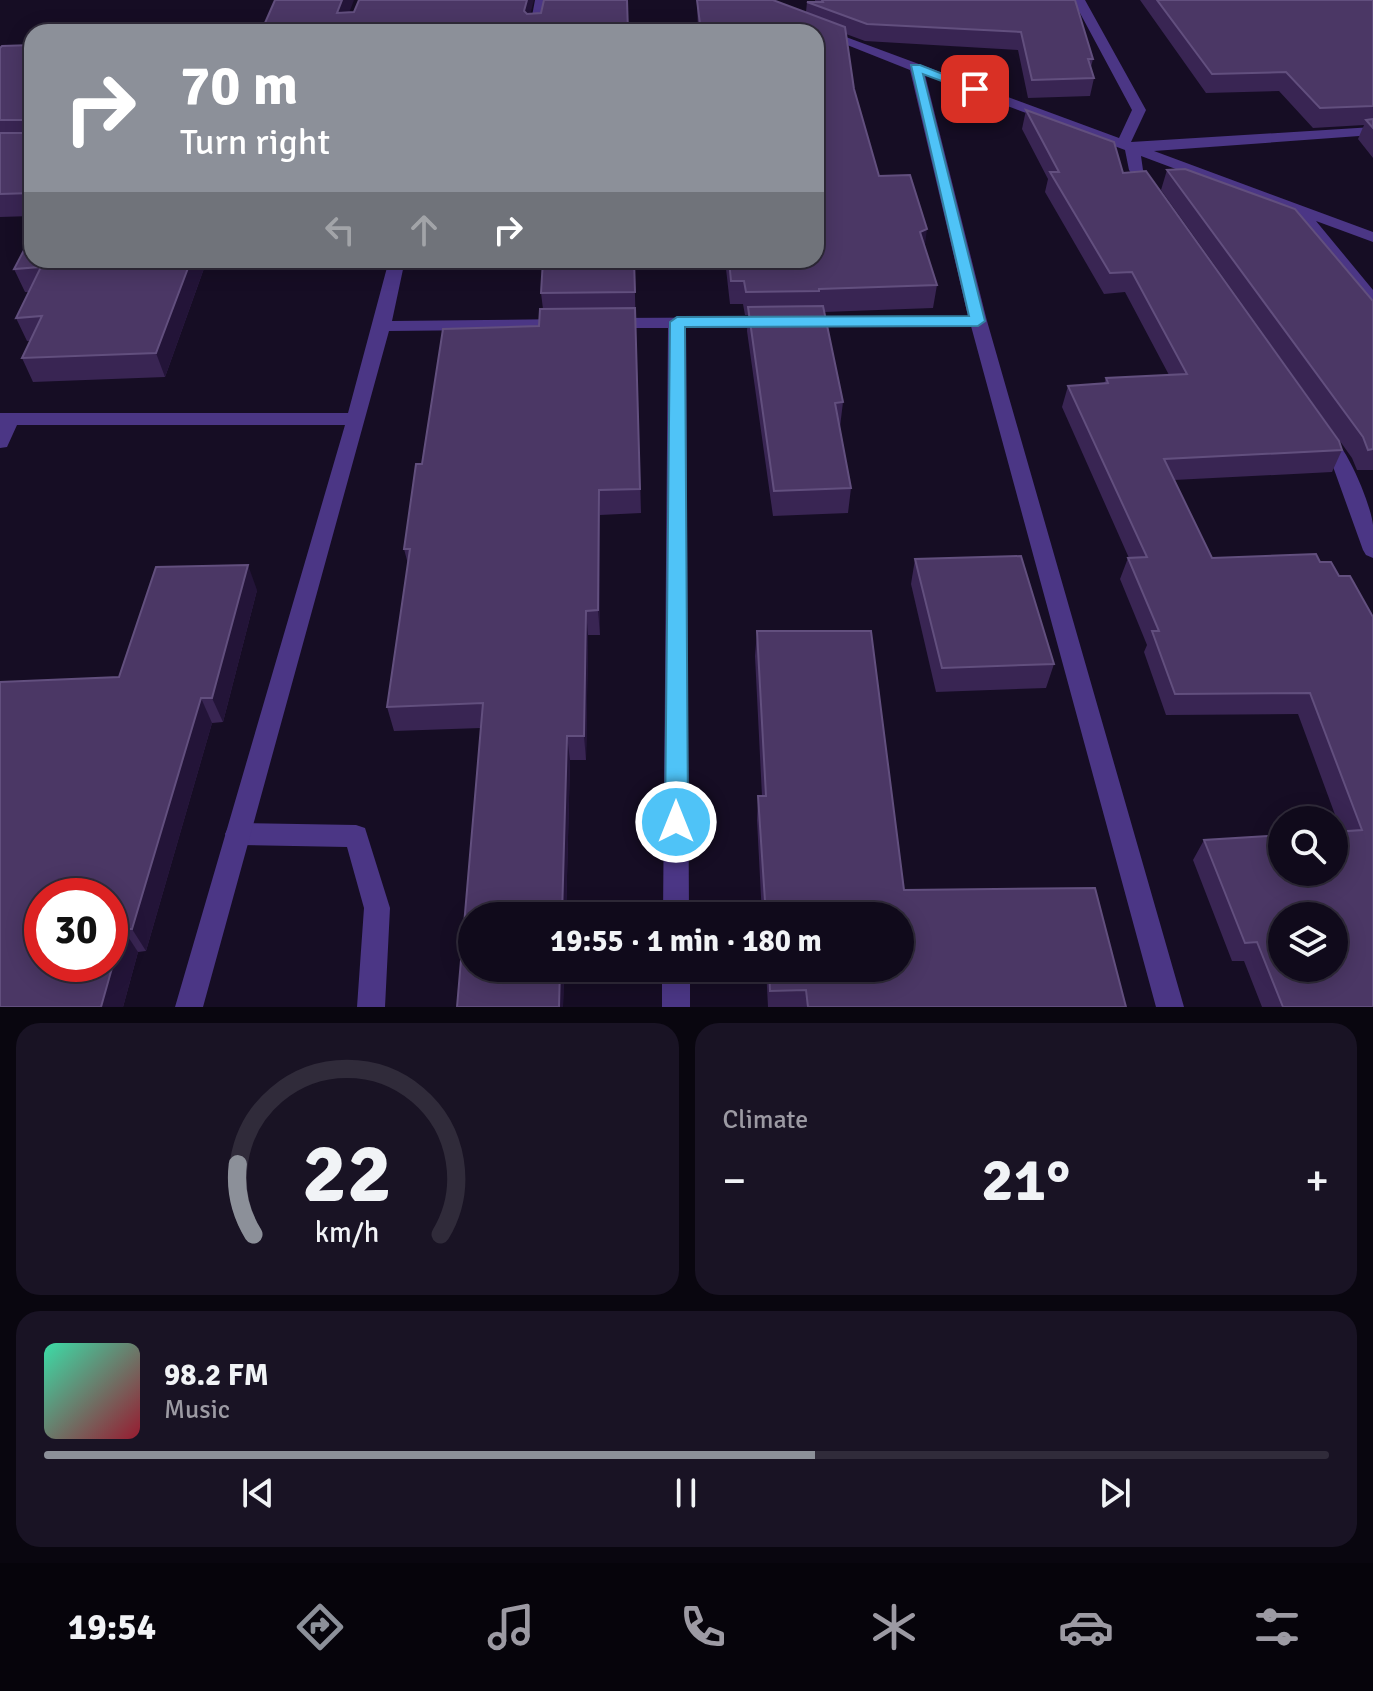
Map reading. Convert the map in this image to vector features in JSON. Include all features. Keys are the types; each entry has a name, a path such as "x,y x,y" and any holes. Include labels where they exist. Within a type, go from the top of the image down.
{"street":[{"path":"536,24 541,0"},
{"path":"1079,0 1139,110 1128,146 1136,170 1162,207"},
{"path":"824,34 1373,237"},
{"path":"916,67 978,321 1170,1007"},
{"path":"1128,146 1373,131"},
{"path":"1306,212 1309,225 1373,301"},
{"path":"189,1007 382,326 395,268"},
{"path":"382,326 978,321"},
{"path":"676,902 677,322"},
{"path":"0,442 5,420 355,419"},
{"path":"1313,422 1340,460 1373,550"},
{"path":"238,834 356,836 377,908 371,1007"},
{"path":"676,982 676,1007"}],"building":[{"path":"275,0 342,0 337,13 354,12 359,0 527,0 524,11 527,14 541,13 544,0 627,0 628,24 264,24"},
{"path":"697,0 773,0 845,27 854,89 879,176 910,175 927,229 920,232 937,285 746,292 744,281 731,281 730,268 824,268 824,24 700,24"},
{"path":"1075,0 1093,59 1088,59 1094,78 1032,80 1021,32 867,24 807,2"},
{"path":"1157,0 1373,0 1373,106 1320,108 1286,72 1212,74"},
{"path":"24,45 24,121 0,120 2,46"},
{"path":"1026,110 1114,142 1123,173 1146,171 1339,441 1342,450 1164,459 1212,558 1316,554 1320,562 1331,562 1339,576 1350,576 1373,617 1373,1007 1283,1007 1273,982 1348,982 1348,902 1268,902 1268,970 1257,942 1245,943 1204,840 1268,836 1268,886 1348,886 1348,831 1362,830 1310,693 1175,694 1152,631 1159,631 1128,558 1147,557 1068,386 1108,383 1106,378 1187,374 1132,272 1110,273 1050,172 1059,172"},
{"path":"0,133 24,133 24,193 0,194"},
{"path":"1185,169 1295,209 1373,301 1373,449 1368,450 1363,437 1167,170"},
{"path":"24,250 24,268 28,268 14,269"},
{"path":"41,268 188,268 156,353 22,358 42,316 16,318"},
{"path":"543,268 634,268 635,292 541,293"},
{"path":"823,306 843,402 835,403 851,488 774,491 748,307"},
{"path":"635,308 640,489 599,490 598,610 586,611 584,736 567,736 562,902 466,902 483,703 387,707 410,549 404,549 416,464 422,464 443,329 539,326 540,309"},
{"path":"1021,556 1054,664 942,668 915,559"},
{"path":"248,565 212,698 201,698 132,929 128,929 128,878 24,878 24,982 108,982 101,1007 0,1007 0,682 119,677 156,567"},
{"path":"757,631 871,631 904,890 1095,888 1126,1007 808,1007 806,990 770,991 770,982 914,982 914,902 765,902 758,796 766,796"},
{"path":"459,982 560,982 559,1007 457,1007"}],"route":[{"path":"676,822 677,322 978,321 916,67 975,89"}]}
